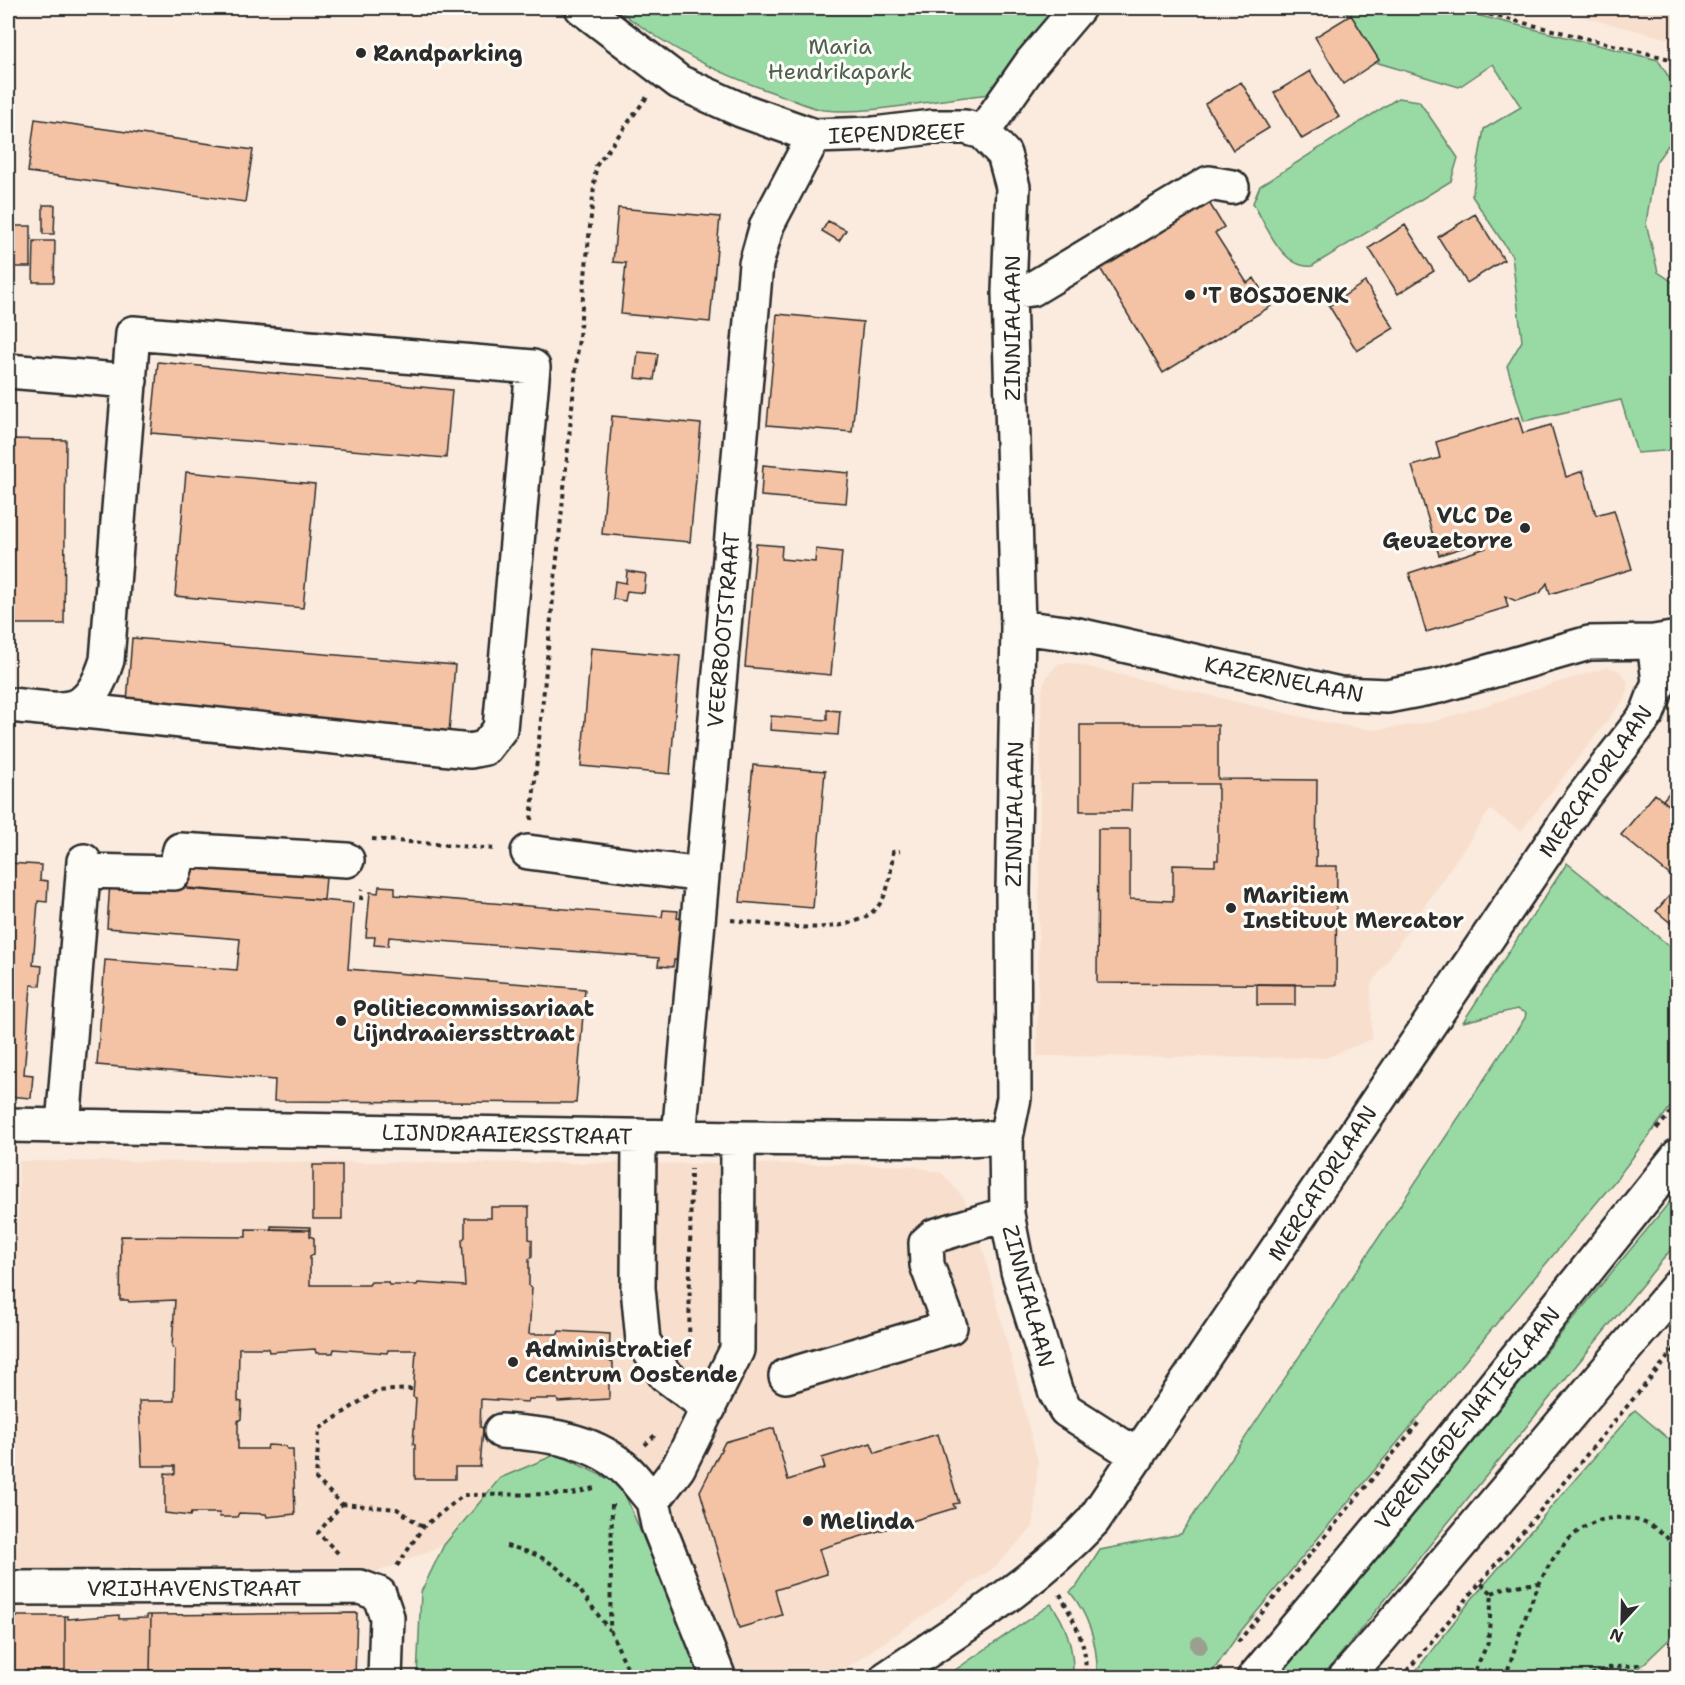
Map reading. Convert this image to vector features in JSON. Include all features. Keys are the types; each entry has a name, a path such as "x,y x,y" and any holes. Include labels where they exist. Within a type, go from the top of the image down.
{"street":[{"name":"IEPENDREEF","path":"582,8 679,82 741,110 814,136 965,127 983,132 1032,62 1078,8"},
{"name":"ZINNIALAAN","path":"983,132 1004,154 1013,187 1009,292 1018,627 1013,890 1014,1098 1006,1137 1007,1214 1018,1271 1056,1393 1066,1410 1138,1456"},
{"name":"VEERBOOTSTRAAT","path":"685,1137 698,917 756,264 767,225 814,136"},
{"path":"1009,292 1032,289 1209,183 1232,187"},
{"path":"8,705 470,751 485,748 500,729 533,367 133,333 107,660 100,683 85,703 65,709"},
{"path":"8,371 130,381"},
{"name":"KAZERNELAAN","path":"1018,627 1074,634 1340,694 1387,696 1439,686 1589,643 1666,640"},
{"name":"MERCATORLAAN","path":"887,1677 967,1625 1047,1567 1093,1521 1564,826 1647,714 1659,682 1666,640"},
{"path":"63,1126 84,866 174,873 180,850 359,860"},
{"path":"528,852 702,875"},
{"name":"LIJNDRAAIERSSTRAAT","path":"8,1125 738,1138 945,1140 1006,1137"},
{"path":"639,1136 638,1288 643,1341 664,1375 698,1400"},
{"path":"653,1501 678,1468 698,1400 737,1350 738,1138"},
{"name":"VERENIGDE-NATIESLAAN","path":"1254,1677 1414,1486 1677,1156"},
{"path":"786,1376 950,1327 927,1265 926,1243 934,1236 1007,1214"},
{"path":"1345,1677 1449,1558 1677,1286"},
{"path":"501,1431 564,1438 595,1450 618,1473 653,1501 658,1525 719,1677"},
{"name":"VRIJHAVENSTRAAT","path":"8,1588 360,1587 379,1594"},
{"path":"379,1594 387,1617 385,1677"}],"path":[{"path":"1463,8 1677,61"},
{"path":"362,900 359,860 528,852 596,166 666,72"},
{"path":"698,917 810,928 860,920 878,907 890,880 893,852 900,851"},
{"path":"379,1594 423,1527 464,1495 572,1494 618,1473 679,1412 698,1400 685,1137"},
{"path":"1401,1677 1677,1345"},
{"path":"412,1389 376,1391 319,1429 316,1479 342,1504 397,1509 423,1527"},
{"path":"610,1630 618,1473"},
{"path":"342,1504 318,1533 345,1559"},
{"path":"1505,1677 1539,1582 1559,1549 1570,1538 1589,1526 1611,1519 1629,1519 1647,1523 1662,1532 1677,1553"},
{"path":"506,1546 528,1550 554,1563 578,1586 610,1630 632,1677"},
{"path":"1449,1558 1492,1593"},
{"path":"1047,1567 1075,1624 1088,1661 1084,1677"},
{"path":"1492,1593 1507,1587 1539,1582"},
{"path":"1471,1677 1488,1642 1492,1593"},
{"path":"1583,1677 1608,1668 1638,1665 1651,1677"}],"shaded area":[{"path":"1547,8 1677,8 1677,41"},
{"name":"Maritiem Instituut Mercator","path":"1059,663 1071,663 1328,723 1375,730 1432,722 1607,667 1620,671 1628,682 1626,697 1521,831 1490,810 1371,985 1372,1039 1326,1058 1037,1056 1041,699 1043,685 1049,673"},
{"path":"19,1161 857,1164 914,1166 942,1173 964,1198 983,1249 1038,1462 1033,1527 995,1567 833,1677 739,1677 640,1472 557,1454 500,1478 444,1545 370,1575 8,1575"}],"green space":[{"name":"Maria Hendrikapark","path":"615,8 1064,8 993,94 844,111 813,108 714,68 675,48"},
{"path":"1344,8 1448,8 1658,60 1677,90 1677,133 1656,162 1646,223 1658,272 1677,285 1677,450 1637,453 1621,400 1524,421 1507,366 1522,341 1512,256 1472,196 1484,129 1521,107 1493,64 1459,87 1372,61"},
{"path":"1398,98 1419,101 1458,158 1451,181 1312,266 1292,261 1276,244 1253,203 1260,186"},
{"path":"1567,863 1677,952 1677,1098 1618,1177 1240,1632 1209,1677 1097,1677 1096,1654 1088,1621 1070,1592 1077,1586 1100,1550 1181,1534 1525,1018 1526,1013 1517,1009 1463,1022"},
{"path":"1677,1193 1677,1242 1322,1677 1278,1677"},
{"path":"1635,1410 1677,1446 1677,1632 1630,1677 1411,1677 1471,1600"},
{"path":"557,1454 621,1485 702,1677 417,1678 421,1592 444,1545 500,1478"},
{"path":"1051,1604 1068,1638 1073,1677 945,1677"}],"building":[{"path":"1351,15 1379,60 1343,84 1315,37"},
{"path":"1310,71 1339,117 1302,139 1274,93"},
{"path":"1241,82 1269,128 1233,150 1205,104"},
{"path":"35,119 253,150 245,202 28,172"},
{"name":"'T BOSJOENK","path":"1208,201 1224,227 1215,233 1247,283 1254,278 1271,306 1163,373 1100,268"},
{"path":"43,205 55,205 54,234 43,234"},
{"path":"618,208 720,217 710,322 621,314 626,263 613,262"},
{"path":"1475,214 1504,260 1467,283 1438,237"},
{"path":"828,221 846,230 839,241 822,231"},
{"path":"1405,225 1434,271 1398,294 1369,248"},
{"path":"8,226 31,226 31,267 8,267"},
{"path":"34,241 55,241 54,282 33,282"},
{"path":"1365,282 1394,328 1357,351 1329,306"},
{"path":"777,314 863,322 852,432 767,425"},
{"path":"638,352 658,354 654,380 635,378"},
{"path":"158,362 452,390 446,458 151,433"},
{"path":"612,416 701,424 690,542 602,534"},
{"name":"VLC De Geuzetorre","path":"1518,417 1523,433 1551,425 1566,477 1583,471 1596,515 1614,510 1632,569 1550,594 1547,583 1540,593 1516,601 1505,596 1508,607 1426,632 1409,573 1486,548 1484,541 1439,555 1412,466 1440,458 1436,442"},
{"path":"8,439 66,440 64,624 8,624"},
{"path":"763,465 849,473 846,503 761,496"},
{"path":"186,472 315,484 303,608 175,596"},
{"path":"756,544 782,546 781,559 815,562 816,549 842,552 831,675 745,667"},
{"path":"627,571 646,574 644,593 627,591 625,601 613,599 615,581 626,583"},
{"path":"132,638 455,665 449,732 127,702"},
{"path":"591,648 680,656 670,774 581,766"},
{"path":"827,710 840,711 838,735 770,730 771,716 827,720"},
{"path":"1080,725 1218,725 1218,779 1317,780 1316,866 1337,866 1336,985 1097,983 1098,829 1130,829 1130,899 1173,901 1173,865 1215,866 1215,860 1218,860 1218,784 1132,784 1131,811 1080,811"},
{"path":"753,765 825,771 813,908 740,902"},
{"path":"1673,788 1678,792 1675,811 1663,800"},
{"path":"1655,794 1678,813 1678,882 1621,835"},
{"path":"8,863 41,865 40,880 48,881 47,902 38,901 33,965 42,966 40,986 31,985 24,1074 33,1075 31,1098 8,1096"},
{"path":"190,863 326,877 324,900 187,889"},
{"name":"Politiecommissariaat Lijndraaierssttraat","path":"110,881 353,903 348,969 585,989 576,1103 274,1101 275,1080 97,1065 105,960 237,970 240,939 107,928"},
{"path":"379,886 395,887 395,895 662,917 663,910 678,911 677,918 686,919 682,960 674,960 673,967 658,966 659,958 389,937 388,946 374,945 375,937 366,937 370,892 378,893"},
{"path":"1678,886 1678,929 1656,911"},
{"path":"1257,984 1295,984 1295,1005 1257,1005"},
{"path":"313,1165 342,1165 342,1219 313,1219"},
{"name":"Administratief Centrum Oostende","path":"491,1207 529,1207 529,1239 532,1240 532,1257 529,1259 529,1286 532,1288 529,1334 558,1334 559,1331 610,1334 609,1361 613,1363 613,1372 609,1374 609,1399 558,1402 557,1399 529,1399 528,1402 481,1399 480,1427 483,1428 480,1467 455,1467 455,1479 415,1479 415,1445 413,1444 416,1398 413,1397 416,1350 388,1350 387,1353 334,1349 333,1353 316,1353 315,1349 269,1352 268,1348 239,1348 238,1401 242,1402 241,1419 238,1421 238,1449 267,1449 268,1445 293,1449 295,1514 267,1517 266,1514 239,1513 237,1517 220,1517 219,1513 191,1513 190,1516 165,1513 165,1473 175,1474 175,1466 142,1466 139,1401 174,1401 175,1349 172,1347 175,1300 129,1302 120,1300 121,1236 246,1237 246,1229 310,1230 310,1236 314,1238 314,1254 310,1256 310,1285 369,1285 371,1282 388,1282 389,1285 417,1285 418,1283 465,1286 462,1240 465,1237 465,1218 491,1218"},
{"path":"271,1226 310,1227 310,1230 271,1229"},
{"name":"Melinda","path":"774,1428 788,1480 825,1468 822,1458 871,1443 875,1453 938,1434 959,1503 953,1504 955,1508 819,1549 827,1574 775,1590 782,1615 739,1628 700,1491 725,1442"},
{"path":"357,1613 355,1678 150,1678 151,1615"},
{"path":"119,1615 119,1619 147,1618 147,1615 151,1615 150,1677 65,1677 65,1616 68,1616 68,1619"},
{"path":"18,1616 65,1616 65,1677 11,1677 12,1622"},
{"path":"11,1677 85,1677 11,1678"}],"place":[{"name":"Randparking","path":"361,53"},
{"name":"'T BOSJOENK","path":"1190,295"},
{"name":"VLC De Geuzetorre","path":"1525,528"},
{"name":"Maritiem Instituut Mercator","path":"1231,908"},
{"name":"Politiecommissariaat Lijndraaierssttraat","path":"341,1021"},
{"name":"Administratief Centrum Oostende","path":"513,1362"},
{"name":"Melinda","path":"808,1521"}]}
